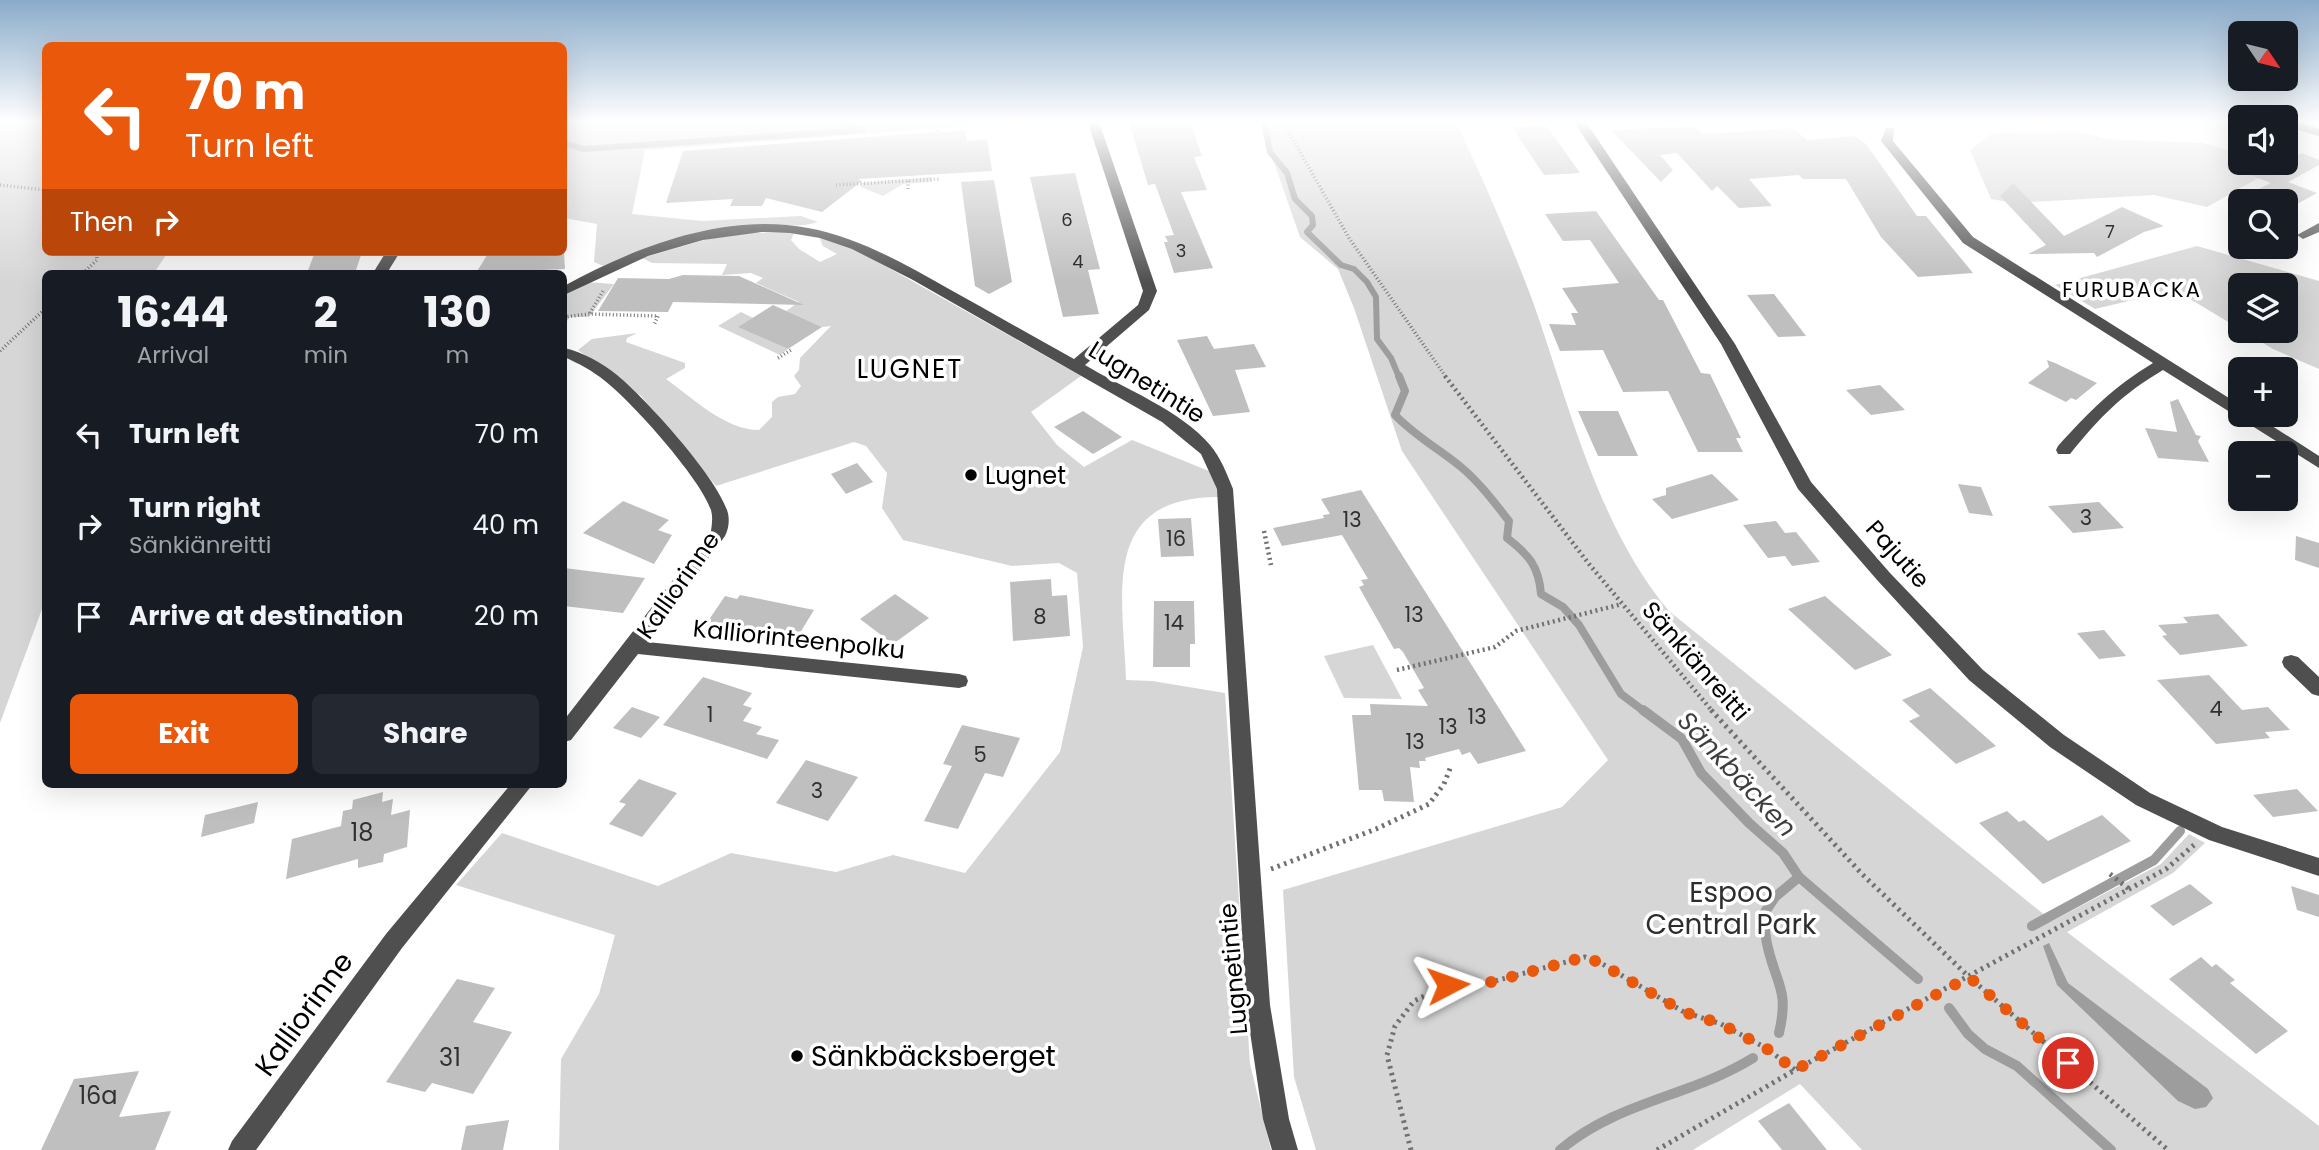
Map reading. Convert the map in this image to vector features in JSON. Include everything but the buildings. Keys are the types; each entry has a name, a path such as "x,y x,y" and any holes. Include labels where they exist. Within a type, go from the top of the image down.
{"street":[{"path":"1075,366 1144,307 1150,291 1112,176"},
{"name":"Pajutie","path":"1616,176 1728,344 1804,485 1884,577 1976,675 2057,741 2143,799 2216,834 2319,867"},
{"path":"1915,176 1968,240 2228,404"},
{"path":"2302,234 2319,228"},
{"name":"Lugnetintie","path":"567,289 619,263 656,249 704,237 745,230 794,229 839,239 866,250 1075,366 1198,440 1211,456 1225,489 1258,1005 1276,1119 1285,1150"},
{"name":"Kalliorinne","path":"567,353 592,365 632,397 718,505 721,518 719,531 567,730"},
{"path":"2064,450 2095,414 2124,387 2164,363"},
{"path":"2264,427 2319,463"},
{"name":"Kalliorinteenpolku","path":"633,647 886,671 959,681"},
{"path":"2291,662 2319,689"},
{"name":"Kalliorinne","path":"241,1150 401,931 520,788"}],"path":[{"name":"Sänkiänreitti","path":"1314,176 1349,238 1464,403 1697,695 1862,874 1969,977 2168,1150"},
{"path":"836,185 940,179"},
{"path":"908,181 908,189"},
{"path":"0,185 42,190"},
{"path":"86,270 97,260 96,256"},
{"path":"567,310 570,316"},
{"path":"0,351 42,312"},
{"path":"567,316 658,316 654,325"},
{"path":"778,358 791,350"},
{"path":"1264,531 1264,544 1271,565"},
{"path":"1397,670 1495,647 1516,631 1622,604"},
{"path":"1269,855 1270,869 1376,829 1429,804 1444,784 1451,766"},
{"path":"1657,1150 1795,1070 2166,869 2202,837"},
{"path":"2110,874 2129,889"},
{"path":"1411,1150 1387,1055 1395,1026 1414,1001 1448,985 1492,982 1585,957 1684,1012 1721,1024 1766,1048 1795,1070"}],"green space":[{"path":"0,176 42,176 42,256 165,256 156,270 42,270 42,609 0,723"},
{"path":"567,176 640,176 632,214 702,221 801,216 818,222 803,225 754,225 715,231 658,246 603,266 594,262 597,224 567,219"},
{"name":"Espoo Central Park","path":"1279,176 1480,176 1533,302 1573,422 1604,503 1644,578 1669,611 2052,921 2161,864 2189,834 2205,843 2173,873 2067,932 2319,1126 2319,1150 1862,1150 1800,1084 1693,1150 1316,1150 1294,1077 1283,890 1562,807 1608,760 1402,451 1354,308 1338,269 1300,237"},
{"path":"1981,176 2262,176 2239,189 2228,189 2228,195 2207,207 2154,195 2014,203 1991,199"},
{"path":"932,177 932,182 903,184 883,196 861,187 861,183"},
{"path":"750,233 794,233 791,240 799,249 820,262 837,254 823,246 819,237 855,249 1081,376 1031,412 1057,445 1084,467 1132,440 1209,471 1221,497 1182,501 1154,513 1137,532 1127,555 1122,615 1126,680 1152,681 1225,693 1250,1064 1271,1150 559,1150 561,1059 599,994 615,935 456,885 502,833 658,886 731,853 836,872 893,855 965,873 1060,752 1083,647 1077,573 1059,563 1012,566 903,540 882,508 887,473 866,446 854,442 716,486 641,396 578,350 592,339 637,333 627,338 626,342 685,363 685,368 666,379 722,419 746,429 759,430 772,417 772,402 778,397 795,394 801,386 794,376 799,370 800,358 831,326 822,327 786,311 799,302 756,283 763,278 751,273 722,275 727,264 652,263 642,258 708,239"},
{"path":"2197,246 2228,255 2228,259 2242,259 2291,273 2228,273 2228,322 2175,290 2095,309 2055,285"},
{"path":"2298,275 2319,281 2319,369 2298,360 2298,357 2263,343 2298,343"},
{"path":"586,282 614,284 589,317 570,317 567,321 567,293"},
{"path":"741,312 753,318 739,327 788,349 780,355 718,326"},
{"path":"1373,645 1402,699 1344,698 1324,656"}],"shaded area":[{"path":"2049,943 2068,983 2208,1089 2213,1098 2206,1107 2195,1109 2178,1101 2057,985 2043,946"}],"waterway":[{"name":"Sänkbäcken","path":"1288,176 1295,199 1312,216 1313,225 1307,232 1341,265 1354,269 1367,282 1376,297 1377,339 1391,358 1399,377"},
{"name":"Sänkbäcken","path":"1399,376 1405,391 1395,415 1461,467 1486,492 1509,521 1507,538 1526,555 1535,568 1541,594 1563,607 1579,625 1621,694 1645,712"},
{"name":"Sänkbäcken","path":"1643,710 1682,739 1701,773 1749,823 1783,853 1799,877"},
{"path":"2032,926 2154,860 2180,831"},
{"path":"1779,1033 1783,1007 1781,989 1771,961 1763,915 1775,897 1799,877"},
{"name":"Sänkbäcken","path":"1799,877 1918,979"},
{"name":"Sänkbäcken","path":"1949,1008 1968,1034 1985,1049 2017,1066 2111,1150"},
{"path":"1560,1150 1607,1120 1705,1082 1753,1058"}],"place":[{"name":"Lugnet","path":"971,475"},
{"name":"Sänkbäcksberget","path":"797,1056"}],"district":[{"name":"FURUBACKA","path":"2132,289"},
{"name":"LUGNET","path":"910,369"}],"route":[{"path":"1448,985 1492,982 1585,957 1684,1012 1721,1024 1766,1048 1795,1070 1969,977 2068,1063"}]}
